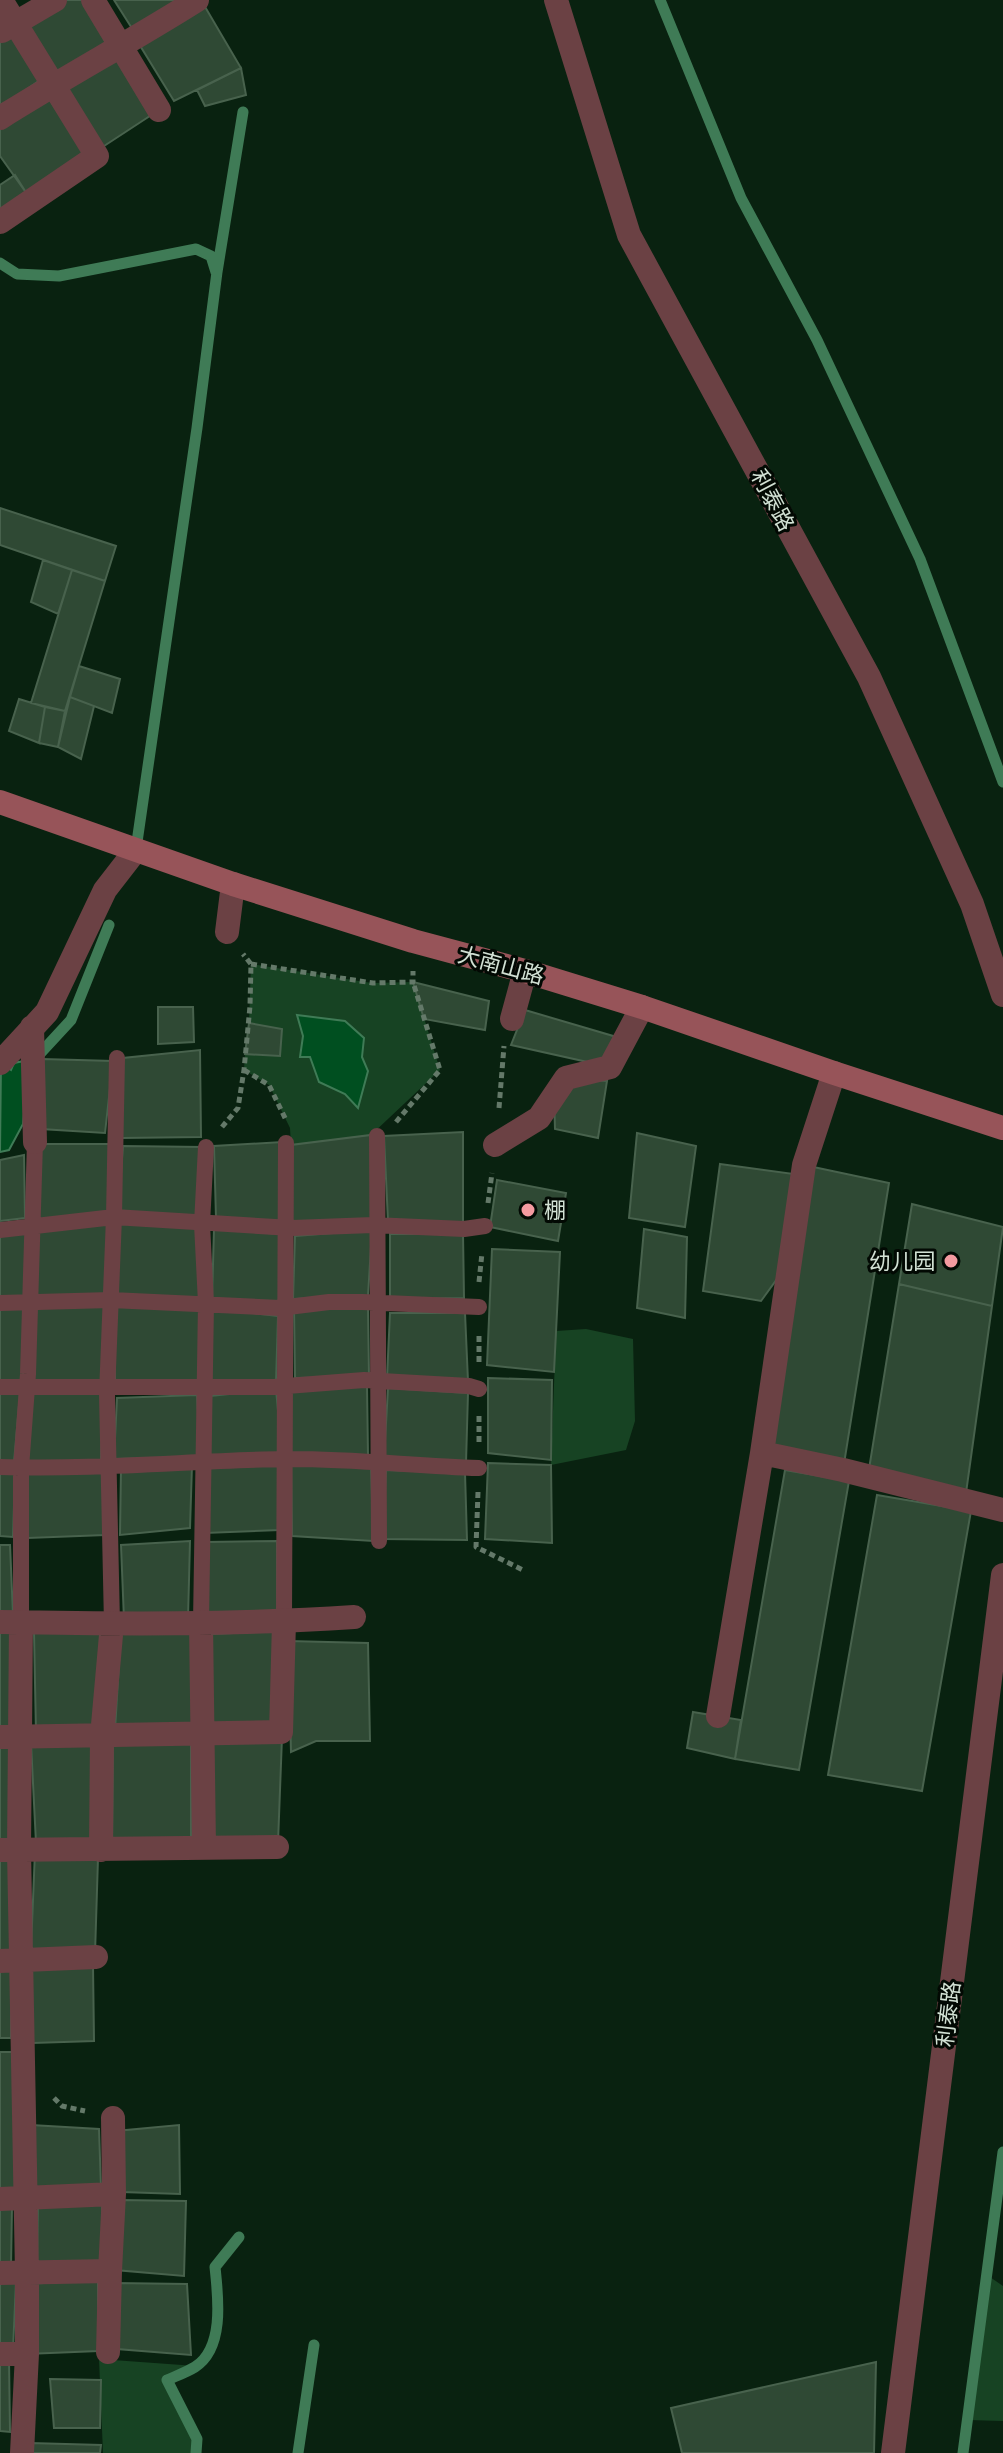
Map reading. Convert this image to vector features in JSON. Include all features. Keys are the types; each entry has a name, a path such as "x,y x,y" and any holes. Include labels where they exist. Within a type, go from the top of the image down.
{"main road":[{"name":"大南山路","path":"0,802 233,884 413,941 642,1007 1003,1128"}],"street":[{"path":"0,222 97,156 52,85 7,28 1,0"},
{"path":"7,28 55,0"},
{"path":"93,0 159,110"},
{"path":"0,118 197,0"},
{"name":"利泰路","path":"556,0 629,235 869,677 972,904 1003,995"},
{"path":"0,1063 47,1012 105,890 136,850"},
{"path":"227,932 233,884"},
{"path":"512,1019 525,971"},
{"path":"495,1145 539,1118 566,1078 610,1067 642,1007"},
{"path":"32,1027 35,1142"},
{"path":"718,1716 762,1453 804,1165 834,1073"},
{"path":"762,1453 1003,1510"},
{"name":"利泰路","path":"893,2453 1003,1575"},
{"path":"15,2441 27,2354 27,2199 24,2073 12,2042 9,1850 11,1622 284,1622 354,1617"},
{"path":"10,1737 281,1732 284,1622"},
{"path":"201,1623 204,1847"},
{"path":"101,1850 102,1736 112,1624"},
{"path":"9,1850 277,1847"},
{"path":"10,1960 96,1957"},
{"path":"108,2352 114,2194 113,2118"},
{"path":"0,2199 114,2194"},
{"path":"0,2273 110,2271"},
{"path":"0,2354 27,2354"}],"lane":[{"path":"112,1624 107,1387 117,1058"},
{"path":"377,1136 379,1541"},
{"path":"11,1622 28,1387 35,1142"},
{"path":"284,1622 286,1143"},
{"path":"201,1623 206,1303 202,1224 206,1147"},
{"path":"0,1230 114,1217 286,1228 378,1226 464,1229 485,1226"},
{"path":"0,1303 111,1300 284,1308 329,1302 479,1307"},
{"path":"0,1387 205,1388 364,1380 479,1389"},
{"path":"0,1467 108,1467 284,1459 479,1468"}],"path":[{"path":"206,1147 238,1108 244,1070 251,964 227,932"},
{"path":"377,1136 398,1120 440,1070 413,982 413,941"},
{"path":"251,964 373,983 413,982"},
{"path":"244,1070 269,1085 290,1128 286,1143"},
{"path":"24,2073 62,2106 113,2118"}],"shaded area":[{"path":"251,964 372,983 413,982 440,1070 371,1135 291,1145 290,1128 269,1085 244,1070 245,1054 280,1055 282,1029 249,1023","holes":["298,1015 345,1021 357,1107 345,1094 319,1082 310,1057 300,1057 303,1036"]},
{"path":"297,1015 345,1021 364,1038 362,1057 368,1071 358,1108 345,1094 319,1082 310,1057 300,1057 303,1036"},
{"path":"29,1060 23,1124 9,1150 0,1152 1,1062 11,1070 14,1063"},
{"path":"586,1329 633,1339 635,1421 626,1450 551,1465 556,1331"},
{"path":"987,2275 1003,2286 1003,2421 968,2420"},
{"path":"99,2359 196,2366 167,2380 197,2439 196,2453 103,2453"}],"building":[{"path":"61,0 97,0 119,38 57,74 14,24"},
{"path":"114,0 183,0 133,30"},
{"path":"201,0 241,68 174,101 136,39"},
{"path":"8,30 40,80 0,108 0,35"},
{"path":"121,48 159,110 101,148 52,85"},
{"path":"241,68 246,95 205,106 197,90"},
{"path":"48,97 86,156 27,194 0,156 0,120"},
{"path":"15,175 27,194 0,216 0,185"},
{"path":"0,508 116,546 105,581 0,545"},
{"path":"43,560 72,570 58,614 31,602"},
{"path":"72,570 105,581 65,711 31,703"},
{"path":"79,666 120,679 112,713 70,697"},
{"path":"70,697 94,706 81,759 58,747"},
{"path":"19,699 45,707 39,743 9,731"},
{"path":"45,707 65,711 58,747 39,743"},
{"path":"413,982 489,1001 485,1030 424,1019"},
{"path":"158,1007 193,1007 194,1042 158,1044"},
{"path":"525,1010 620,1038 610,1067 511,1045"},
{"path":"249,1023 282,1029 280,1056 245,1054"},
{"path":"200,1050 201,1137 121,1138 123,1058"},
{"path":"42,1059 113,1061 105,1133 41,1129"},
{"path":"566,1078 607,1081 598,1138 555,1129 554,1097"},
{"path":"463,1132 463,1225 388,1221 384,1136"},
{"path":"637,1133 696,1146 685,1227 629,1218"},
{"path":"371,1135 372,1221 292,1223 291,1145"},
{"path":"282,1142 281,1224 216,1218 214,1146"},
{"path":"41,1144 111,1144 111,1215 36,1220"},
{"path":"123,1146 203,1147 197,1219 118,1212"},
{"path":"24,1155 25,1218 0,1221 0,1160"},
{"path":"720,1164 794,1174 782,1272 761,1301 703,1291"},
{"path":"804,1165 889,1183 843,1470 762,1453"},
{"name":"棚","path":"497,1180 566,1193 558,1241 490,1227"},
{"name":"幼儿园","path":"912,1204 1003,1227 992,1306 899,1284"},
{"path":"110,1221 108,1297 34,1297 35,1228"},
{"path":"119,1223 199,1227 199,1299 115,1297"},
{"path":"30,1228 24,1299 0,1300 0,1231"},
{"path":"214,1229 280,1234 279,1304 212,1300"},
{"path":"644,1229 687,1237 685,1318 637,1308"},
{"path":"372,1230 368,1296 293,1299 295,1236"},
{"path":"390,1234 463,1234 464,1298 390,1299"},
{"path":"492,1249 560,1252 554,1372 487,1365"},
{"path":"899,1284 992,1306 966,1493 869,1469"},
{"path":"32,1304 108,1305 102,1382 33,1383"},
{"path":"115,1304 201,1306 198,1381 115,1382"},
{"path":"25,1305 23,1383 0,1383 0,1307"},
{"path":"368,1307 369,1377 295,1378 294,1308"},
{"path":"211,1308 278,1316 276,1382 210,1381"},
{"path":"390,1313 465,1313 468,1381 387,1378"},
{"path":"488,1378 552,1380 551,1460 488,1453"},
{"path":"367,1386 368,1456 289,1457 288,1387"},
{"path":"388,1388 468,1393 466,1463 384,1459"},
{"path":"276,1389 282,1455 205,1458 210,1396"},
{"path":"31,1392 102,1393 101,1461 24,1463"},
{"path":"0,1394 20,1394 14,1462 0,1462"},
{"path":"197,1395 200,1457 114,1459 117,1398"},
{"path":"371,1462 373,1541 292,1536 291,1463"},
{"path":"280,1463 279,1530 205,1533 206,1466"},
{"path":"488,1463 551,1465 552,1543 485,1539"},
{"path":"192,1465 190,1528 120,1535 121,1468"},
{"path":"386,1470 465,1473 467,1540 383,1539"},
{"path":"785,1470 849,1481 799,1770 735,1759"},
{"path":"28,1471 102,1473 105,1535 28,1538"},
{"path":"0,1473 15,1473 13,1537 0,1536"},
{"path":"877,1495 971,1511 922,1791 828,1775"},
{"path":"190,1541 188,1619 124,1620 121,1545"},
{"path":"277,1541 277,1618 206,1619 207,1542"},
{"path":"0,1545 10,1545 13,1615 0,1614"},
{"path":"121,1630 194,1630 192,1731 115,1730"},
{"path":"100,1631 99,1731 36,1733 34,1632"},
{"path":"277,1631 281,1726 212,1730 212,1634"},
{"path":"0,1632 17,1632 17,1731 0,1730"},
{"path":"288,1641 368,1643 370,1741 316,1741 291,1752"},
{"path":"693,1712 741,1720 735,1759 687,1748"},
{"path":"209,1737 282,1737 278,1843 208,1841"},
{"path":"99,1741 97,1848 36,1843 31,1743"},
{"path":"113,1743 191,1743 191,1845 112,1845"},
{"path":"0,1745 14,1745 14,1846 0,1845"},
{"path":"35,1851 98,1858 95,1954 31,1949"},
{"path":"0,1856 11,1856 11,1957 0,1957"},
{"path":"30,1965 93,1966 94,2041 33,2043"},
{"path":"0,1969 11,1969 11,2038 0,2038"},
{"path":"0,2052 13,2052 15,2192 0,2193"},
{"path":"31,2125 99,2129 101,2188 33,2190"},
{"path":"179,2125 180,2194 122,2192 116,2131"},
{"path":"38,2198 102,2199 102,2267 37,2266"},
{"path":"120,2200 186,2201 184,2276 115,2270"},
{"path":"12,2205 11,2267 0,2267 0,2206"},
{"path":"98,2280 98,2351 27,2354 26,2284"},
{"path":"0,2281 16,2281 13,2350 0,2350"},
{"path":"114,2283 187,2284 191,2355 117,2349"},
{"path":"0,2359 9,2359 10,2432 0,2431"},
{"path":"876,2362 874,2453 682,2453 671,2408"},
{"path":"50,2379 101,2380 100,2428 54,2428"},
{"path":"30,2443 101,2445 100,2453 30,2453"}],"waterway":[{"path":"660,0 741,198 817,340 920,559 1003,782"},
{"path":"136,849 217,272 243,112"},
{"path":"0,263 17,274 59,276 196,249 211,256 216,272"},
{"path":"35,1059 71,1020 109,925"},
{"path":"963,2453 1003,2152"},
{"path":"196,2453 197,2439 167,2380 195,2367 211,2347 217,2321 215,2267 239,2237"},
{"path":"298,2453 314,2345"}],"place":[{"name":"棚","path":"528,1210"},
{"name":"幼儿园","path":"951,1261"}]}
